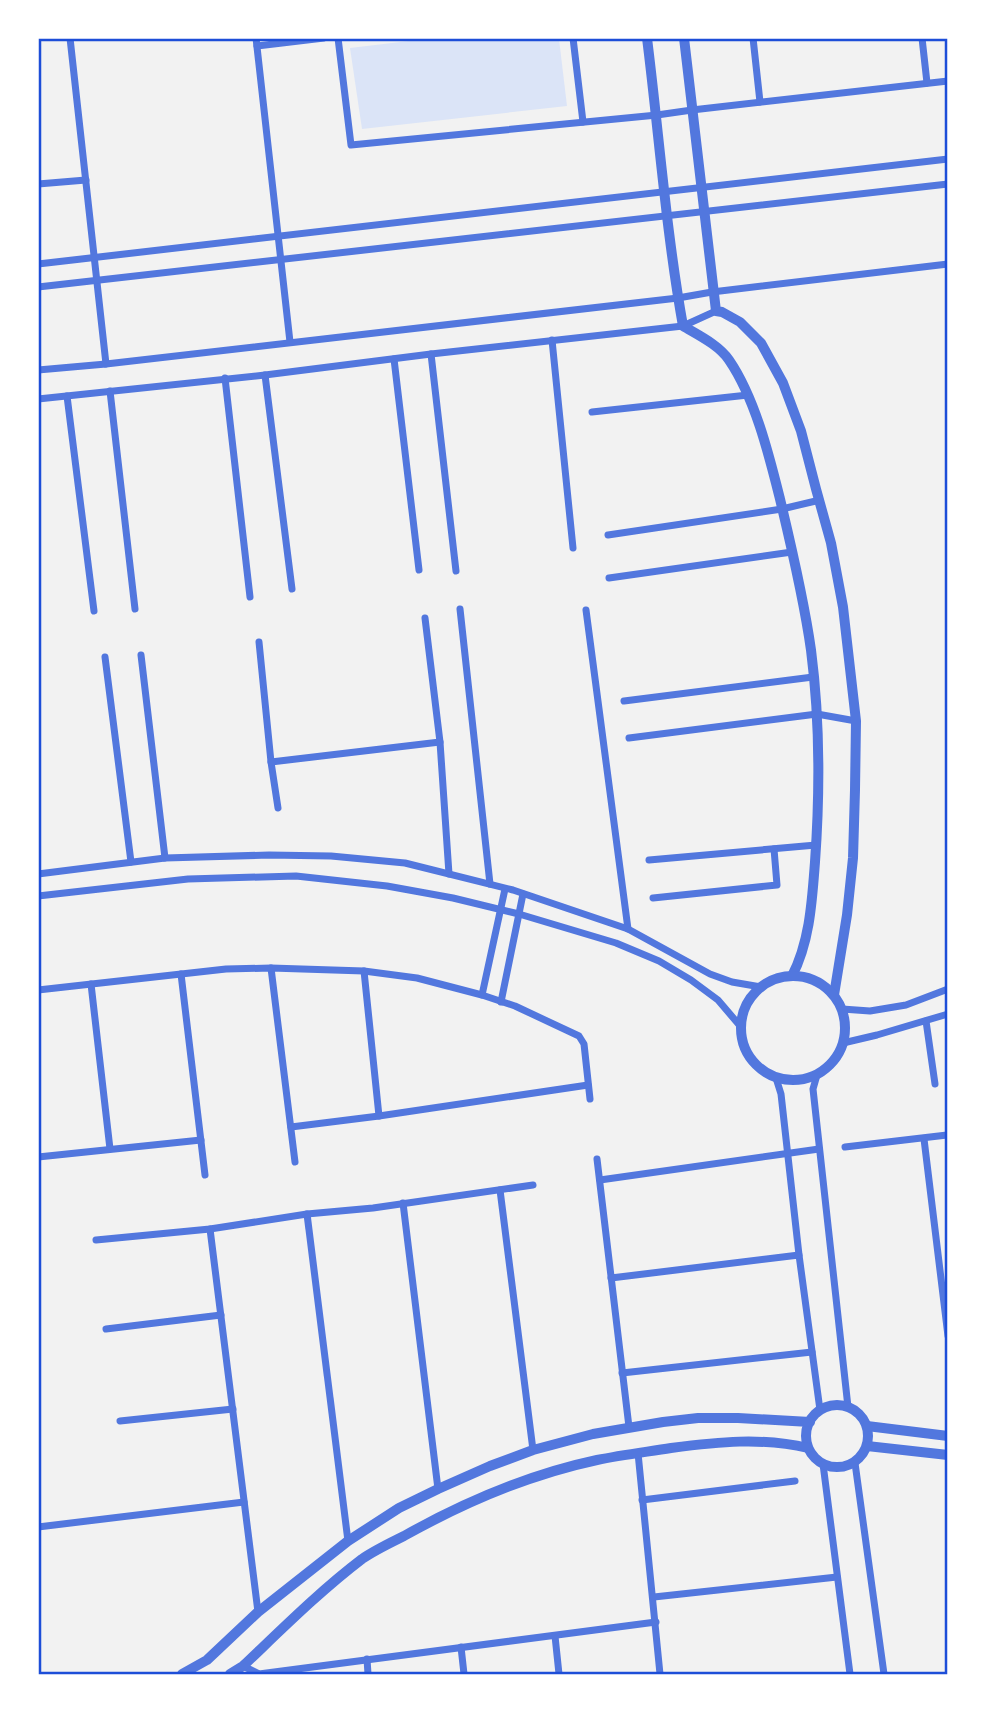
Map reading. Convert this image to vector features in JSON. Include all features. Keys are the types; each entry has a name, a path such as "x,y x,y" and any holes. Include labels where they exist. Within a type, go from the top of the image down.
{"street":[{"path":"70,38 106,364"},
{"path":"290,342 257,42 324,38"},
{"path":"338,38 351,145 657,115 947,81"},
{"path":"573,38 583,122"},
{"path":"647,38 663,191 683,326 728,357 748,395 774,475 809,639 817,715 817,845 808,930 800,960 792,976"},
{"path":"684,38 716,311"},
{"path":"753,38 760,102"},
{"path":"922,38 927,83"},
{"path":"38,264 947,159"},
{"path":"38,184 86,180"},
{"path":"38,287 947,184"},
{"path":"38,370 678,298 947,264"},
{"path":"38,399 683,326 716,311 740,322 761,343 783,383 820,500 843,607 856,721 853,858 848,915 834,995"},
{"path":"552,340 573,548"},
{"path":"431,354 456,570"},
{"path":"394,359 419,570"},
{"path":"265,375 292,589"},
{"path":"225,379 250,597"},
{"path":"110,391 135,609"},
{"path":"592,412 748,395"},
{"path":"67,396 94,611"},
{"path":"608,534 782,509 820,500"},
{"path":"609,578 792,552"},
{"path":"460,610 490,884"},
{"path":"586,610 628,929"},
{"path":"425,618 440,743 449,874"},
{"path":"259,642 278,808"},
{"path":"142,655 165,858"},
{"path":"105,657 131,862"},
{"path":"624,701 813,677"},
{"path":"629,738 817,715 856,721"},
{"path":"271,762 440,743"},
{"path":"649,860 817,845"},
{"path":"653,898 777,885 774,849"},
{"path":"38,874 165,858 331,856 405,863 505,888 628,929 710,974 732,982 761,987"},
{"path":"38,897 188,879 296,876 387,886 453,898 519,914 616,943 659,961 718,1000 741,1027"},
{"path":"482,995 505,888"},
{"path":"501,1002 523,894"},
{"path":"271,968 295,1162"},
{"path":"38,990 226,969 364,971 417,978 515,1006 579,1036 583,1044 590,1099"},
{"path":"364,971 379,1116"},
{"path":"181,974 205,1175"},
{"path":"792,976 808,978 822,984 834,995 842,1009 846,1026 843,1043 829,1067 804,1080 790,1081 776,1078 761,1070 750,1059 743,1044 743,1012 750,998 761,987 774,979 792,976"},
{"path":"91,984 110,1149"},
{"path":"842,1009 870,1011 906,1005 947,989"},
{"path":"843,1043 947,1014"},
{"path":"926,1021 935,1084"},
{"path":"817,1075 813,1089 848,1406"},
{"path":"776,1078 781,1094 820,1410"},
{"path":"291,1127 588,1085"},
{"path":"845,1147 947,1135"},
{"path":"924,1139 947,1336"},
{"path":"38,1157 201,1140"},
{"path":"600,1180 819,1149"},
{"path":"597,1159 629,1427"},
{"path":"96,1240 210,1229 533,1185"},
{"path":"500,1190 533,1450"},
{"path":"403,1203 438,1489"},
{"path":"307,1214 348,1541"},
{"path":"210,1229 258,1612"},
{"path":"611,1278 799,1255"},
{"path":"106,1329 221,1315"},
{"path":"622,1373 812,1352"},
{"path":"829,1406 848,1406 863,1418 867,1426 867,1446 855,1463 833,1468 814,1458 808,1448 806,1430 820,1410 829,1406"},
{"path":"120,1421 233,1409"},
{"path":"182,1675 207,1660 258,1612 348,1541 399,1508 490,1466 533,1450 629,1427 698,1418 810,1422"},
{"path":"867,1426 947,1436"},
{"path":"230,1675 364,1558 442,1514 538,1477 595,1460 707,1443 788,1443 808,1448"},
{"path":"867,1446 947,1455"},
{"path":"638,1453 660,1675"},
{"path":"855,1463 884,1675"},
{"path":"823,1464 850,1675"},
{"path":"642,1500 795,1481"},
{"path":"38,1527 244,1502"},
{"path":"313,1569 323,1592"},
{"path":"654,1597 837,1577"},
{"path":"243,1666 259,1674 656,1622"},
{"path":"555,1636 559,1675"},
{"path":"461,1647 464,1675"},
{"path":"367,1659 368,1675"}],"shaded area":[{"path":"434,38 559,39 567,106 362,129 350,48"}]}
